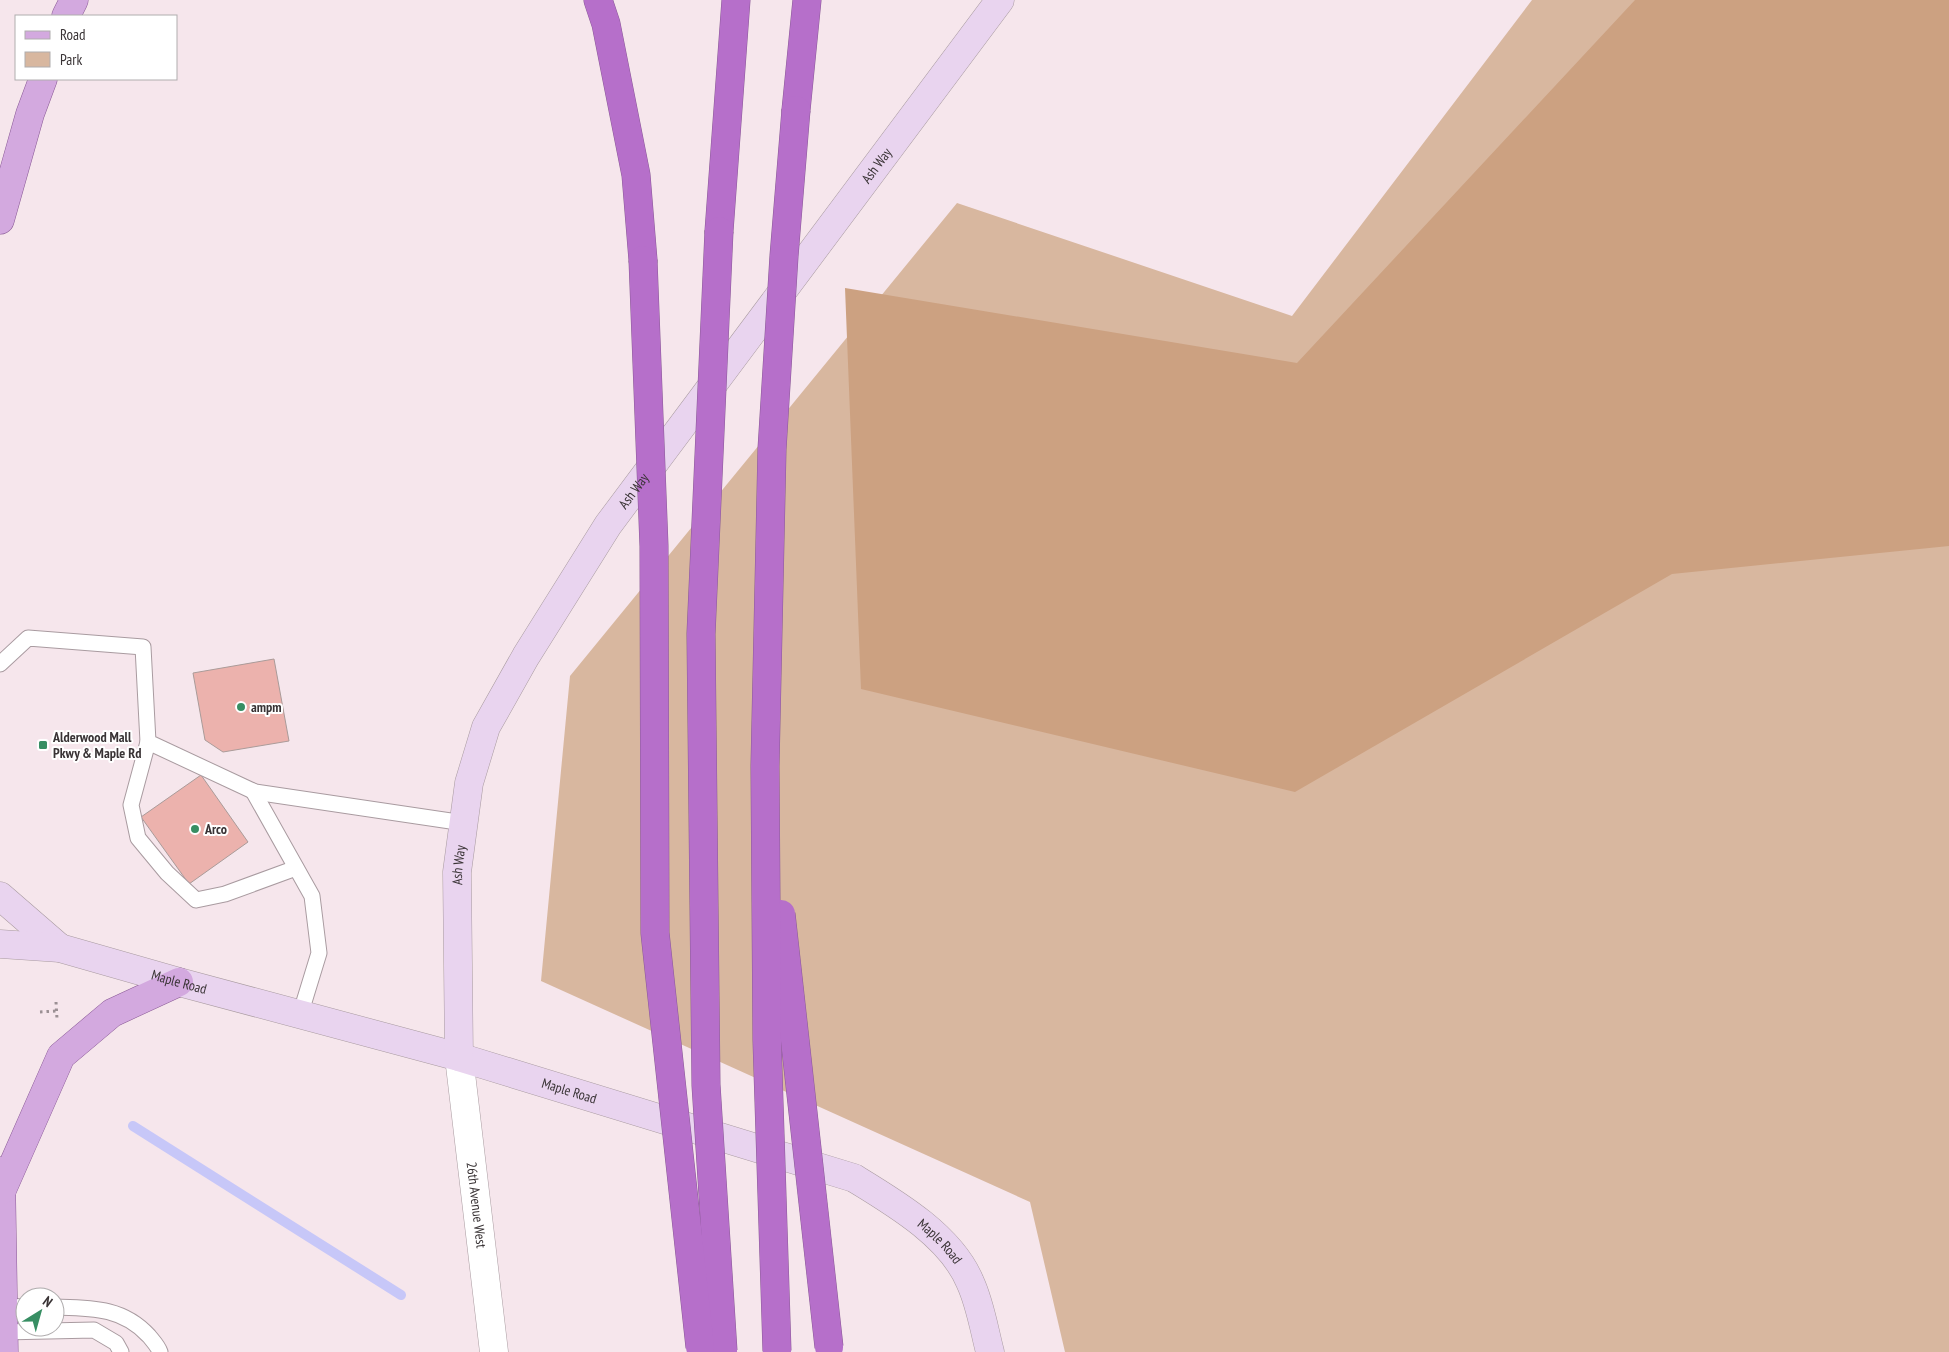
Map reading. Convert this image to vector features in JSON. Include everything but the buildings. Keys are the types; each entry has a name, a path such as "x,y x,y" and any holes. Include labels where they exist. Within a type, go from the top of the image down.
{"highway":[{"path":"598,0 606,24 636,175 643,260 654,546 654,934 712,1350"},
{"path":"712,1350 706,1085 701,644 719,231 736,0"},
{"path":"777,1351 767,1040 765,766 772,449 784,256 807,0"},
{"path":"765,766 829,1349"}],"main road":[{"path":"66,15 74,0"},
{"path":"0,220 30,114 43,80"},
{"path":"2,1190 61,1056 112,1013 179,982"},
{"path":"0,1152 9,1324"}],"street":[{"name":"Ash Way","path":"459,1058 457,872 469,783 486,727 526,656 608,525 1000,0"},
{"name":"Maple Road","path":"0,896 60,948"},
{"name":"Maple Road","path":"0,944 60,948 459,1058 854,1178 889,1199 927,1227 950,1251 970,1281 990,1352"},
{"name":"26th Avenue West","path":"459,1058 494,1352"}],"lane":[{"path":"0,664 28,638 143,647 148,742 131,805 138,838 167,873 196,900 225,894 296,868"},
{"path":"148,742 253,791 464,823"},
{"path":"253,791 312,896 319,953 300,1015"},
{"path":"65,1308 97,1309 119,1314 142,1328 160,1352"},
{"path":"9,1324 94,1330 116,1344 121,1352"}],"path":[{"path":"56,1002 56,1028"},
{"path":"40,1012 57,1011"}],"green space":[{"path":"1532,0 1949,0 1949,1352 1065,1352 1030,1202 541,981 570,676 957,203 1292,316"}],"shaded area":[{"path":"1635,0 1949,0 1949,546 1672,574 1295,792 861,689 845,288 1297,363"}],"waterway":[{"path":"133,1126 401,1295"}],"place":[{"name":"ampm","path":"241,707"},
{"name":"Alderwood Mall Pkwy & Maple Rd","path":"43,745"},
{"name":"Arco","path":"195,829"}]}
